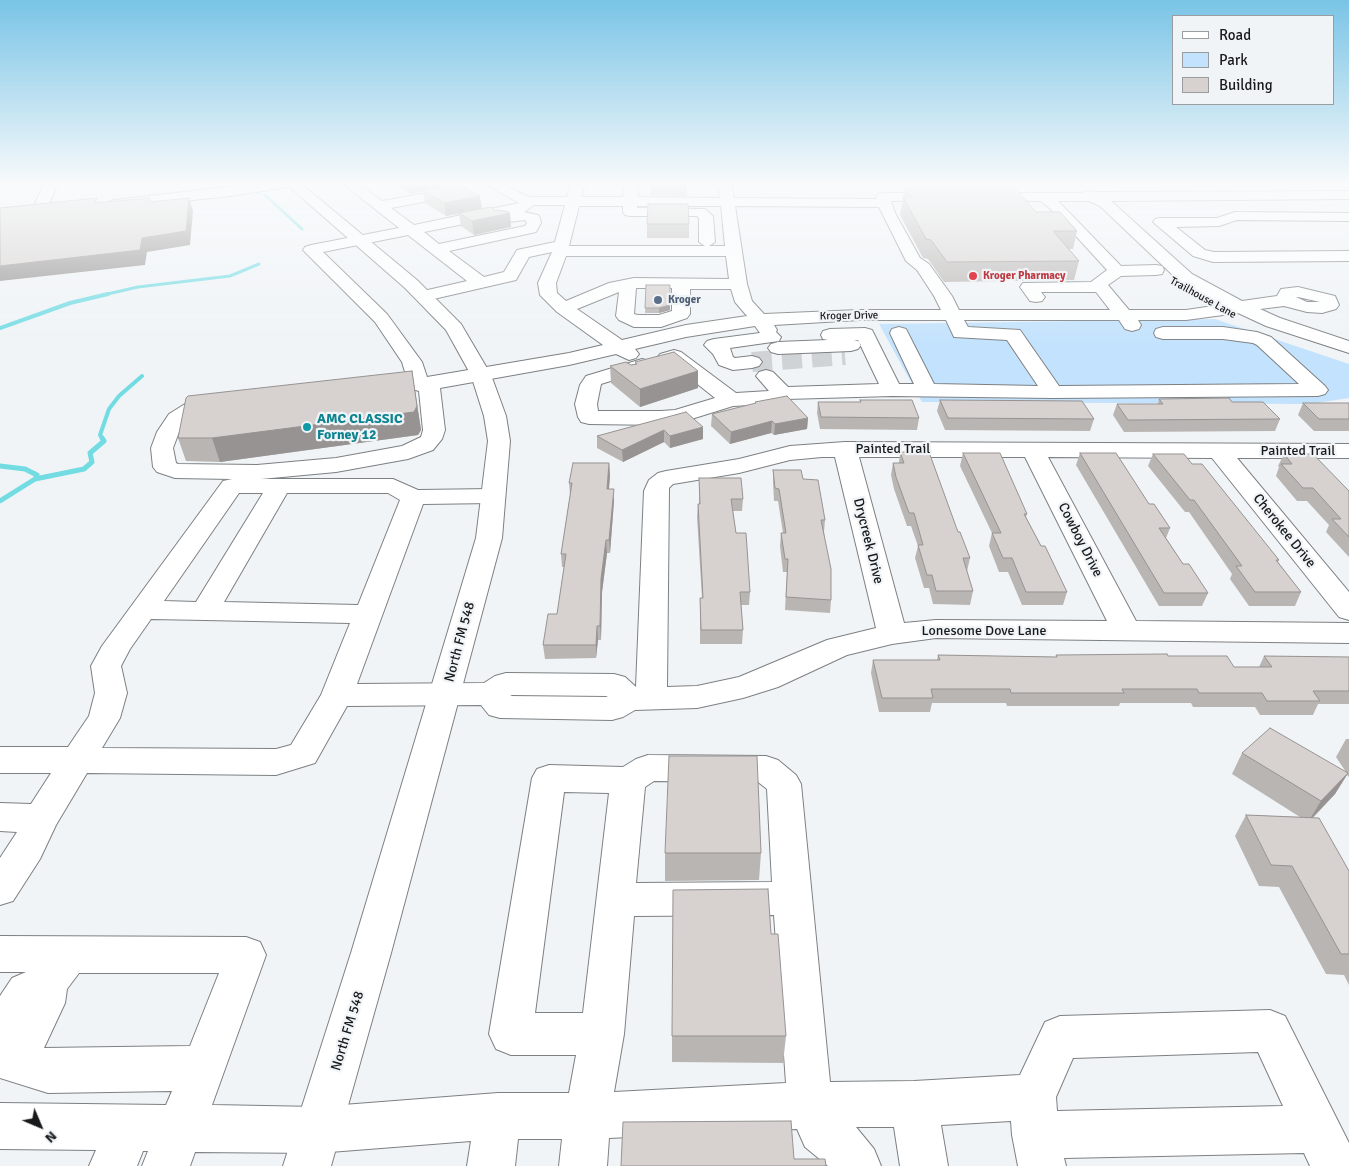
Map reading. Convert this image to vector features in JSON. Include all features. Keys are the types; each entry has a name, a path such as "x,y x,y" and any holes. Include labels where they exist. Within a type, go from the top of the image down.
{"street":[{"name":"North FM 548","path":"312,1148 371,953 489,538 499,441 495,416 481,375 454,328 425,296 357,237"},
{"path":"197,404 177,419 168,432 162,448 165,467 175,471 257,472 336,465 408,452 425,445 431,439 434,430 416,385 412,362 382,318 311,250 377,237"},
{"path":"421,237 481,283"},
{"path":"436,249 491,237"},
{"path":"563,237 548,283 549,295 563,308 622,347 642,365"},
{"path":"707,237 707,242"},
{"path":"732,237 738,284 744,302 760,320 766,364 768,398 731,400 677,416 661,418 589,417 586,404 593,380 674,356 718,349 766,364 892,390 1053,392 1318,390 1264,341 1257,338 1223,333 1091,334"},
{"path":"901,237 914,261 923,267 943,296 952,327 1023,334 1053,392"},
{"path":"1086,237 1117,271"},
{"name":"Trailhouse Lane","path":"1122,237 1156,270 1185,290 1312,336 1349,347"},
{"name":"Trailhouse Lane","path":"1142,237 1186,278 1238,310 1284,336 1349,356"},
{"path":"1180,237 1199,253 1213,257 1349,256"},
{"path":"626,239 733,247"},
{"path":"425,296 510,276 523,253 626,239 707,242 733,247"},
{"path":"1139,333 1098,284 1117,271 1156,270"},
{"path":"563,308 585,301 615,287 628,284 738,284"},
{"path":"628,284 625,316 634,321 661,321 681,314 681,284"},
{"path":"1018,296 1036,297 1104,292"},
{"name":"Kroger Drive","path":"416,385 569,359 686,330 760,320 830,316 952,327 1124,315 1186,315 1238,310 1264,313 1293,303 1285,298 1287,293 1298,292 1312,293 1324,304"},
{"path":"943,296 962,296"},
{"path":"1341,328 1324,304 1349,300"},
{"path":"766,364 870,344 908,333 927,390"},
{"path":"845,355 870,344"},
{"path":"870,344 892,390"},
{"path":"718,349 726,361 733,364 766,364 883,372"},
{"path":"674,356 731,400"},
{"name":"Painted Trail","path":"640,699 656,491 661,481 674,475 740,466 790,454 845,449 1349,451"},
{"name":"Drycreek Drive","path":"845,449 892,634"},
{"name":"Cowboy Drive","path":"1033,450 1127,631"},
{"name":"Cherokee Drive","path":"1219,451 1349,611"},
{"path":"0,889 27,848 41,819 104,718 111,693 106,666 117,646 232,486 393,486 413,497 493,496"},
{"path":"205,611 280,486"},
{"path":"0,760 276,762 303,754 337,695 413,497"},
{"path":"143,610 368,614"},
{"name":"Lonesome Dove Lane","path":"337,695 490,694 500,707 612,710 640,699 697,697 744,687 767,679 838,647 892,634 936,629 1349,633"},
{"path":"602,1034 512,1034 548,778 628,780 648,768 766,769 784,784 810,1105 821,1131 841,1146 856,1166"},
{"path":"583,1166 587,1116 602,1034 628,780"},
{"path":"0,818 41,819"},
{"path":"615,900 792,898"},
{"path":"0,954 57,969 246,954 173,1147"},
{"path":"57,969 44,1003 5,1048 48,1071 203,1068"},
{"path":"0,1126 120,1148 312,1148 498,1116 587,1116 810,1105 914,1104 1037,1133 1326,1148 1270,1031 1060,1036 1037,1133"},
{"path":"914,1104 924,1166"},
{"path":"491,1166 498,1116"}],"green space":[{"path":"1215,319 1349,364 1349,398 1310,404 922,402 879,324"}],"building":[{"path":"0,237 146,237 142,238 140,250 0,266"},
{"path":"925,237 1059,237 1079,261 947,262 931,240"},
{"name":"Kroger","path":"646,285 670,285 670,305 659,308 645,308"},
{"path":"674,352 698,371 640,389 610,366 626,362 631,365 637,364 635,362"},
{"path":"412,371 417,406 414,412 212,438 178,438 188,396"},
{"path":"787,396 808,418 775,424 772,421 731,432 712,414 755,402"},
{"path":"1229,398 1232,402 1263,402 1280,419 1128,420 1117,404 1163,404 1159,399"},
{"path":"860,400 912,400 919,418 821,417 818,402 861,402"},
{"path":"940,400 1082,401 1094,419 948,418"},
{"path":"1303,403 1349,403 1349,419 1319,419"},
{"path":"686,412 703,427 670,436 664,430 622,450 597,436"},
{"path":"900,452 929,452 958,532 960,532 970,558 963,558 973,591 936,591 932,575 927,575 918,545 923,545 914,513 909,513 896,477 893,463 904,463"},
{"path":"963,453 1000,453 1027,514 1024,514 1041,546 1045,546 1067,592 1026,592 1012,558 1003,558 992,533 1001,533"},
{"path":"1080,453 1116,453 1149,504 1154,504 1170,528 1159,528 1183,564 1189,564 1208,593 1164,593"},
{"path":"1153,454 1184,454 1192,464 1202,464 1279,560 1276,560 1301,592 1255,592 1236,566 1242,566 1194,500 1190,500"},
{"path":"1284,454 1313,454 1349,491 1349,537 1332,519 1341,519 1313,488 1303,488 1281,464 1292,464"},
{"path":"573,463 609,463 607,489 614,489 609,540 606,540 601,579 600,626 597,626 596,645 543,645 548,614 557,614 566,554 561,554 572,483 569,483"},
{"path":"773,470 801,470 803,479 818,480 825,520 821,520 831,569 831,600 786,597 788,559 785,559 781,533 786,533 779,489 775,488"},
{"path":"699,478 741,478 743,499 731,499 736,533 746,533 750,592 740,592 743,630 701,630 700,598 703,598 698,504 700,504"},
{"path":"1167,654 1168,656 1227,656 1234,667 1272,667 1264,656 1349,657 1349,691 1313,691 1320,701 1267,701 1262,693 1199,693 1197,689 1122,689 1124,693 1011,693 1010,689 931,689 933,698 882,698 873,660 940,660 938,655 1057,657 1056,655"},
{"path":"1270,728 1348,773 1321,801 1242,753"},
{"path":"669,756 757,756 761,853 665,853"},
{"path":"1246,815 1319,818 1349,871 1349,954 1341,954 1292,866 1271,865"},
{"path":"768,889 771,934 778,934 786,1036 672,1036 673,890"},
{"path":"791,1121 794,1159 825,1159 826,1166 621,1166 623,1122"}],"waterway":[{"path":"103,295 138,287 230,276 259,264"},
{"path":"0,328 70,303 108,294"},
{"path":"103,439 100,435 109,409 119,396 142,376"},
{"path":"35,479 84,469 92,462 90,453 104,441 102,438"},
{"path":"0,466 25,469 37,475 35,479"},
{"path":"0,501 35,479"}],"tunnel":[{"path":"752,362 845,355"}],"place":[{"name":"Kroger Pharmacy","path":"973,276"},
{"name":"Kroger","path":"658,300"},
{"name":"AMC CLASSIC Forney 12","path":"307,427"}]}
